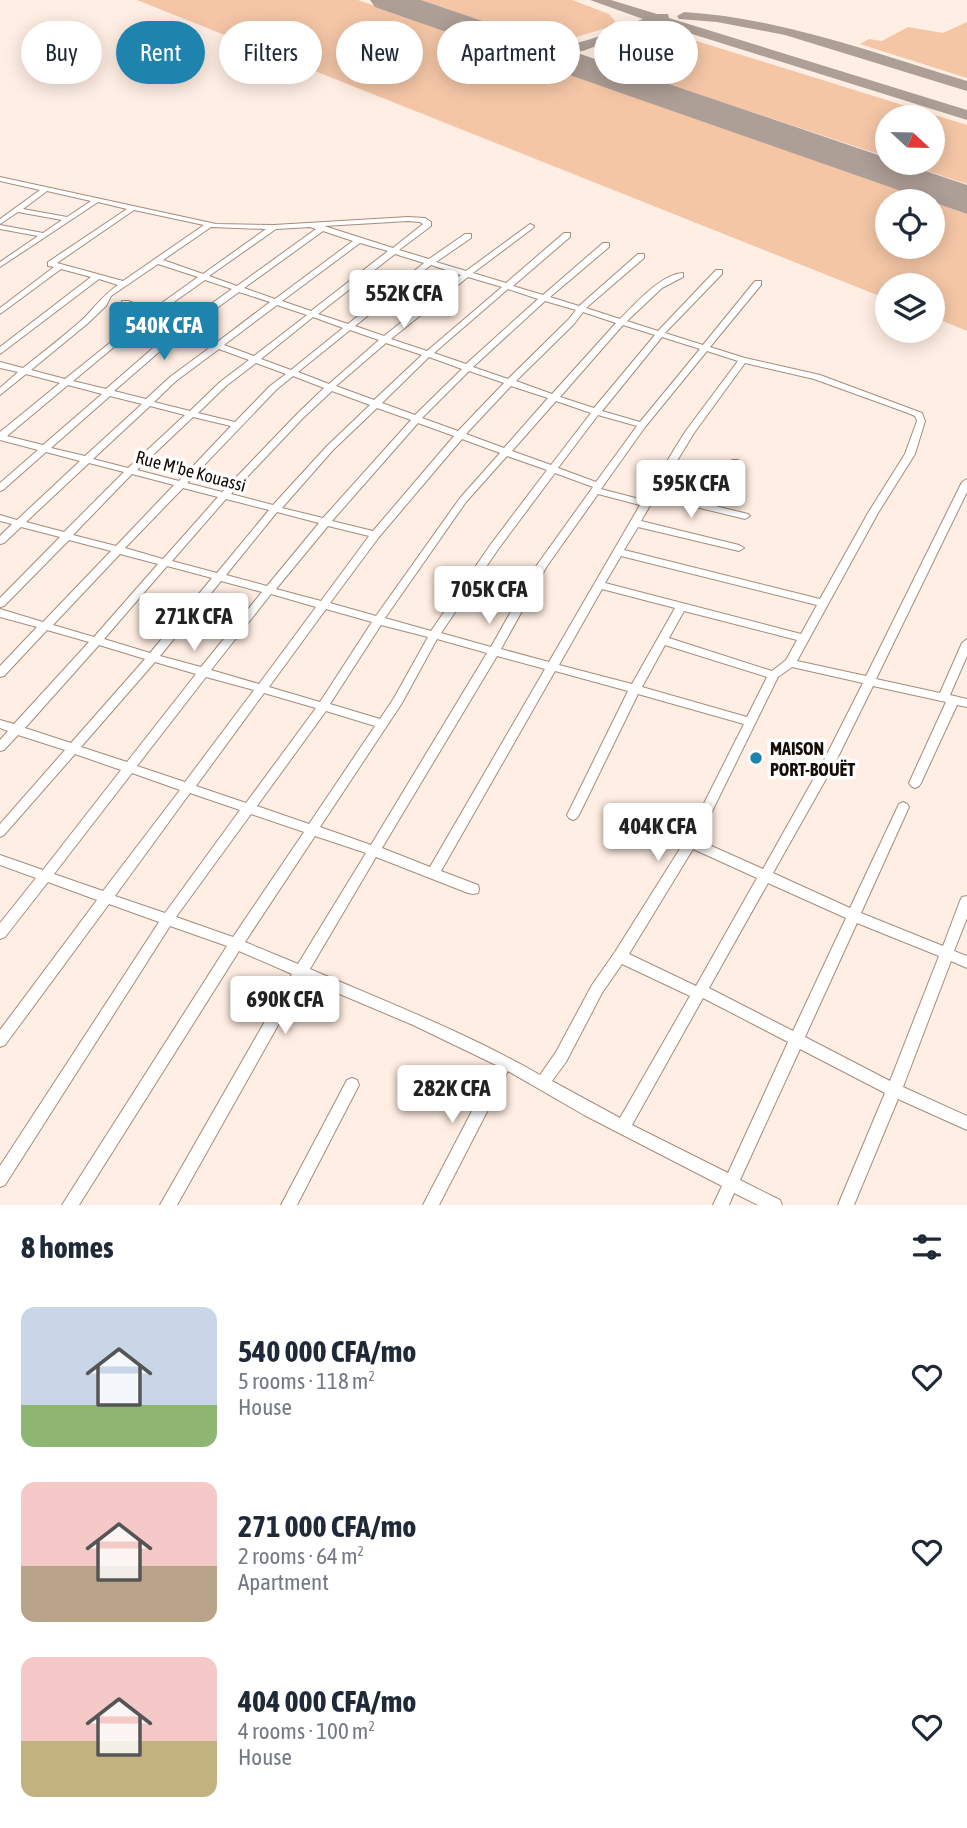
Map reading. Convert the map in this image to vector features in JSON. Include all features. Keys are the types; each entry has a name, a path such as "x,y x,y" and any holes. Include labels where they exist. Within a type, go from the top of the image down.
{"street":[{"path":"0,604 130,471 253,359 426,228 427,222 408,219 274,227 209,225 1,179"},
{"path":"0,225 46,189"},
{"path":"0,264 97,200"},
{"path":"124,284 51,264 133,208"},
{"path":"18,209 68,219"},
{"path":"0,225 44,235"},
{"path":"0,392 103,304 105,298 209,225"},
{"path":"311,225 743,360 846,386 911,411 919,415 922,421 910,454 822,603 790,663 774,675 691,842 597,989 561,1057 543,1083"},
{"path":"0,747 164,563 302,415 387,340 530,226"},
{"path":"0,437 111,344 274,227"},
{"path":"0,488 171,337 322,228"},
{"path":"0,832 152,658 275,509 375,404 428,354 567,235"},
{"path":"0,673 236,425 291,373 430,262 468,236"},
{"path":"0,541 173,379 360,239"},
{"path":"0,933 326,523 418,419 468,368 606,245"},
{"path":"0,1041 104,897 262,690 375,535 461,434 510,382 571,322 580,309 641,256"},
{"path":"159,261 596,412 642,425"},
{"path":"0,312 58,267"},
{"path":"70,1205 236,944 314,830 380,723 398,700 434,635 495,546 596,412 661,333 719,272"},
{"path":"0,1180 167,920 322,708 377,621 456,510 553,396 621,322 659,286 680,275"},
{"path":"0,351 97,277"},
{"path":"168,1205 301,971 494,651 542,565 642,425 703,347 758,283"},
{"path":"125,303 153,313"},
{"path":"216,345 461,434 597,488 709,507 745,516"},
{"path":"433,873 649,498 690,432 743,360"},
{"path":"0,365 236,425"},
{"name":"Rue M'be Kouassi","path":"0,437 375,535"},
{"path":"709,507 735,462"},
{"path":"623,1127 829,763 967,482"},
{"path":"0,519 751,722"},
{"path":"635,523 739,548"},
{"path":"618,552 822,603"},
{"path":"599,586 803,638"},
{"path":"573,815 635,689 681,607"},
{"path":"0,613 380,723"},
{"path":"663,640 774,675"},
{"path":"915,783 967,643"},
{"path":"790,663 967,703"},
{"path":"0,724 375,851 473,889"},
{"path":"722,1205 795,1039 903,807"},
{"path":"691,842 852,915 967,962"},
{"path":"0,860 236,944 418,1021 505,1062 774,1205"},
{"path":"846,1205 967,901"},
{"path":"620,956 701,992 894,1090 967,1123"},
{"path":"431,1205 505,1062"},
{"path":"289,1205 352,1085"}],"shaded area":[{"path":"137,0 358,0 418,21 336,21 336,79 322,74 322,21 219,21 219,33 205,27 205,21 190,21"},
{"path":"421,0 572,0 609,14 615,21 594,21 594,32 580,36 580,21 483,21"},
{"path":"967,22 967,78 860,44 869,39 882,41 908,27 943,33"},
{"path":"423,23 437,28 437,84 580,84 580,78 898,189 875,189 875,259 945,259 945,206 967,214 967,331 945,322 945,273 875,273 875,294 348,84 423,84"},
{"path":"698,41 903,105 875,105 875,153 668,84 698,84"},
{"path":"945,118 967,125 967,184 940,175 945,175"}],"taxiway":[{"path":"597,0 657,19"},
{"path":"684,16 717,18 787,31 967,86"},
{"path":"657,19 663,17"},
{"path":"580,47 657,19"},
{"path":"657,19 967,115"}],"runway":[{"path":"387,0 967,200"}],"place":[{"name":"MAISON PORT-BOUËT","path":"756,758"}]}
